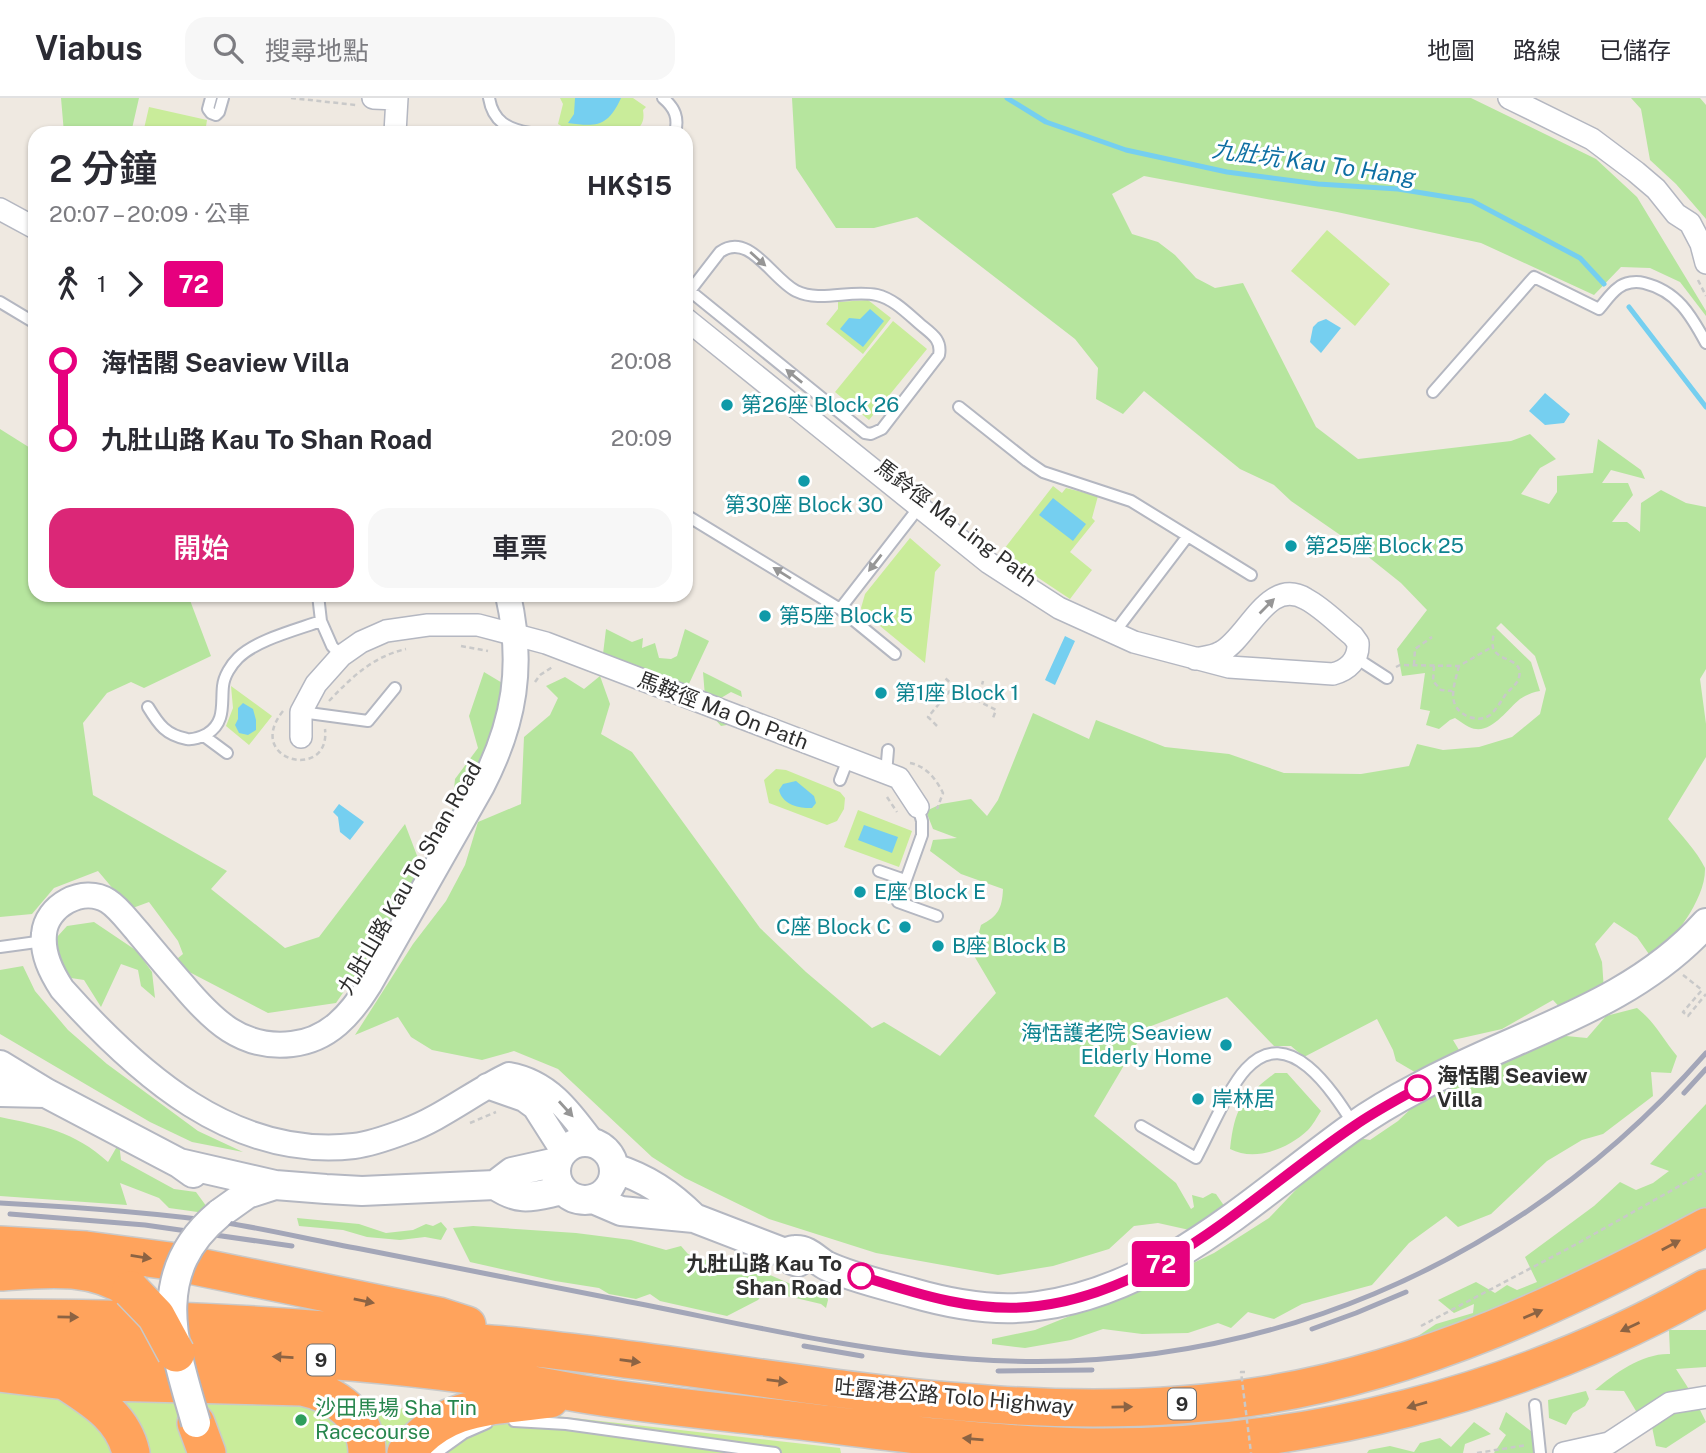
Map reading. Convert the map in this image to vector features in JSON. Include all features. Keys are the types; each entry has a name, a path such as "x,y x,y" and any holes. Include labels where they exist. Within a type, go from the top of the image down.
{"highway":[{"name":"吐露港公路 Tolo Highway","path":"173,1342 293,1326 534,1348 941,1401 1097,1408 1225,1400 1308,1386 1431,1354 1554,1305 1706,1227"},
{"path":"0,1245 86,1250 170,1261 439,1316 534,1348"},
{"path":"0,1272 48,1269 79,1270 102,1275 131,1290 156,1316 173,1342"},
{"name":"吐露港公路 Tolo Highway","path":"173,1342 252,1355 496,1378 582,1394 912,1435 1012,1443 1130,1447 1266,1436 1401,1410 1490,1383 1585,1347 1706,1288"},
{"name":"9","path":"0,1318 173,1342"},
{"name":"9","path":"0,1352 173,1342"},
{"path":"0,1373 65,1381 294,1387 316,1390 342,1402 353,1414 367,1443 367,1453"},
{"path":"65,1381 108,1411 121,1428 131,1453"},
{"path":"406,1453 415,1440 431,1427 460,1412 582,1394"}],"main road":[{"path":"560,1157 557,1178 564,1190 573,1197 593,1199 621,1210 694,1218 785,1253 796,1249 812,1255 826,1265 914,1293 976,1305 1037,1306 1088,1295 1167,1261 1197,1242 1354,1125 1420,1086 1572,1016 1623,989 1673,955 1706,923"},
{"path":"0,1065 46,1093 179,1163 213,1188 247,1194"},
{"path":"0,1092 46,1093"},
{"path":"179,1163 275,1185 362,1191 495,1185 512,1172 560,1157 577,1143 593,1143 608,1153 614,1168 611,1185 603,1194 593,1199"},
{"path":"614,1168 639,1176 666,1192 694,1218"},
{"path":"198,1443 173,1342 172,1306 177,1270 192,1241 219,1214 247,1194 275,1185"},
{"path":"495,1185 513,1197 537,1196 564,1190"}],"street":[{"path":"1509,98 1592,139 1656,189 1676,214 1680,229 1702,266"},
{"path":"367,102 397,99 395,126"},
{"path":"0,209 28,224"},
{"name":"馬鈴徑 Ma Ling Path","path":"693,325 989,563 1026,589 1087,622 1114,633 1132,648 1215,665 1304,678 1342,672 1356,657"},
{"path":"1195,659 1223,652 1273,598 1289,594 1306,598 1353,636 1358,643 1356,657"},
{"name":"九肚山路 Kau To Shan Road","path":"44,941 44,932 50,917 64,902 79,896 101,897 120,912 211,1017 233,1034 257,1043 284,1045 326,1033 338,1025 359,1001 491,767 503,738 513,697 516,668 515,634 509,602"},
{"name":"馬鞍徑 Ma On Path","path":"302,711 316,684 341,656 361,642 386,631 428,625 478,625 547,643 899,778 918,807"},
{"path":"1235,642 1243,659 1256,670"},
{"path":"301,737 302,711"},
{"path":"44,941 49,965 62,989 149,1074 209,1117 266,1140 329,1148 358,1146 409,1130 509,1075 532,1081 550,1092 565,1106 593,1143"},
{"path":"487,1086 535,1107 560,1157"},
{"path":"1564,1453 1609,1443 1671,1403 1706,1397"}],"lane":[{"path":"211,98 208,109 216,115 223,98"},
{"path":"489,98 495,117 506,126"},
{"path":"663,98 677,115 676,126"},
{"path":"693,287 720,252 727,247 739,246 749,251 797,291 817,295 866,294 891,301 936,338 939,355 882,429 871,434 865,433 693,297"},
{"path":"1433,392 1534,277 1599,309 1618,288 1637,282 1653,285 1671,294 1681,303 1706,343"},
{"path":"0,302 28,319"},
{"path":"959,407 1044,472 1131,501 1251,575"},
{"path":"840,609 920,506"},
{"path":"693,519 840,609 895,654"},
{"path":"1114,633 1187,537"},
{"path":"320,602 321,621 332,646 341,656"},
{"path":"148,707 164,732 192,740 204,736 215,729 220,720 223,684 235,661 253,647 321,621"},
{"path":"1356,657 1383,676"},
{"path":"302,711 368,721 395,688"},
{"path":"204,736 227,753"},
{"path":"886,774 888,750"},
{"path":"840,780 848,759"},
{"path":"918,807 922,835 898,902 937,916"},
{"path":"879,871 905,880"},
{"path":"0,947 44,941"},
{"path":"1141,1126 1196,1158 1244,1071 1256,1059 1274,1052 1294,1056 1312,1069 1354,1125"},
{"path":"1535,1405 1539,1448"},
{"path":"436,1453 464,1433 490,1422 523,1420 775,1453"}],"path":[{"path":"291,98 367,102"},
{"path":"1702,266 1706,296"},
{"path":"1459,666 1452,691 1456,709 1478,719 1491,714 1520,676 1520,668 1497,654 1492,646 1494,632"},
{"path":"1414,665 1415,649 1432,637"},
{"path":"456,645 479,647 492,655"},
{"path":"1383,676 1400,665 1459,666 1492,646"},
{"path":"302,711 325,727 324,744 310,758 296,761 286,758 277,750 272,735 275,720 302,711 359,670 384,656 413,647"},
{"path":"1434,666 1433,681 1441,690 1452,691"},
{"path":"937,726 928,717 954,686 945,678"},
{"path":"978,701 983,681"},
{"path":"933,701 978,701 996,710 993,718"},
{"path":"1685,977 1702,990 1683,1012 1688,1016 1706,994"},
{"path":"468,1124 503,1109"},
{"path":"1414,1329 1571,1247 1706,1171"},
{"path":"1245,1372 1241,1373 1251,1453"},
{"path":"1477,1453 1539,1448"}],"green space":[{"path":"61,98 139,98 133,126 63,126"},
{"path":"560,98 633,98 646,107 640,126 562,126 558,124 563,104"},
{"path":"792,98 1471,98 1596,159 1637,197 1706,311 1706,316 1680,282 1650,268 1621,267 1594,295 1481,243 1337,212 1144,176 1112,194 1132,234 1158,242 1175,255 1196,278 1215,288 1243,283 1316,427 1358,459 1511,441 1530,434 1556,459 1540,468 1521,494 1549,504 1557,492 1557,476 1593,473 1598,439 1641,470 1645,479 1611,470 1602,483 1628,483 1633,495 1612,522 1627,522 1640,532 1641,503 1661,490 1686,503 1706,507 1706,669 1700,679 1706,724 1706,757 1668,819 1702,862 1705,868 1704,880 1694,906 1653,960 1637,937 1614,922 1595,944 1602,962 1604,990 1564,1012 1553,1000 1502,1029 1453,1040 1465,1060 1430,1081 1396,1061 1377,1019 1304,1057 1291,1046 1274,1046 1227,997 1146,1028 1094,1116 1176,1183 1191,1209 1194,1207 1192,1195 1203,1198 1212,1193 1216,1194 1227,1210 1194,1231 1158,1223 1134,1226 1109,1249 1053,1266 998,1275 876,1253 769,1219 685,1178 652,1157 558,1069 514,1051 482,1060 432,1050 411,1037 398,1017 355,1035 413,944 446,901 465,865 478,822 521,804 524,737 550,715 558,698 546,686 565,677 584,689 600,676 610,704 601,734 632,752 760,928 806,972 872,1028 884,1022 940,1056 996,993 973,954 981,925 998,911 1003,889 961,874 930,851 933,840 957,838 933,829 926,811 941,804 971,799 987,816 998,800 1033,713 1089,739 1096,720 1165,747 1229,754 1284,773 1361,774 1409,766 1417,744 1443,750 1479,747 1512,737 1540,714 1546,689 1535,656 1501,623 1496,628 1531,662 1540,691 1520,699 1497,721 1484,728 1469,727 1455,718 1439,729 1426,725 1430,711 1420,709 1425,673 1402,676 1397,649 1427,610 1401,583 1346,539 1291,501 1274,485 1240,469 1144,391 1123,414 1096,399 1098,368 1075,339 917,217 874,228 836,228 796,168"},
{"path":"1631,98 1700,98 1706,105 1706,219 1676,184 1650,160 1641,109"},
{"path":"149,107 207,120 206,126 145,126"},
{"path":"1327,230 1390,284 1355,326 1291,271"},
{"path":"868,300 891,318 863,354 826,324 838,309 838,302"},
{"path":"893,321 927,349 869,420 835,392"},
{"path":"0,429 28,447 28,602 191,602 211,656 144,688 131,682 107,693 83,723 93,795 227,871 211,889 285,948 319,937 405,824 424,874 336,1003 268,1013 172,963 183,954 178,941 149,902 130,909 98,871 54,888 32,914 0,917"},
{"path":"1053,486 1062,493 1066,488 1098,496 1092,518 1095,521 1070,552 1092,570 1070,599 1001,553"},
{"path":"910,538 941,565 935,572 925,663 861,608 865,594"},
{"path":"606,629 632,642 643,638 642,648 655,643 659,658 671,659 677,656 685,629 709,641 687,688 584,650 603,654"},
{"path":"484,672 504,684 508,715 451,822 455,779 478,748 469,716"},
{"path":"703,672 741,691 742,697 731,692 721,698 736,710 738,723 721,726 706,709"},
{"path":"231,686 272,716 249,745 226,726 233,708"},
{"path":"776,769 786,770 840,792 845,798 844,809 837,821 827,825 769,803 764,780"},
{"path":"858,810 912,831 899,867 844,847"},
{"path":"94,922 137,951 152,972 155,998 141,986 138,970 121,964 101,1007 84,980 58,976 47,948 67,926"},
{"path":"23,966 35,991 68,1030 107,1064 198,1131 243,1152 192,1142 150,1122 0,1034 0,970"},
{"path":"1637,1008 1654,1025 1677,1056 1671,1073 1651,1072 1653,1096 1603,1134 1582,1140 1547,1161 1491,1214 1458,1227 1446,1216 1409,1243 1372,1285 1302,1304 1274,1319 1248,1312 1231,1328 1218,1323 1188,1333 1142,1334 1103,1329 1071,1340 1025,1348 992,1344 992,1339 1035,1330 1152,1283 1214,1253 1269,1218 1347,1136 1370,1140 1398,1121 1418,1102 1532,1041 1566,1036 1587,1038 1606,1016"},
{"path":"1275,1073 1287,1073 1321,1111 1308,1130 1281,1148 1260,1154 1240,1153 1230,1149 1234,1123 1242,1105"},
{"path":"1706,1104 1706,1211 1550,1291 1409,1342 1436,1324 1473,1313 1474,1304 1454,1313 1438,1300 1476,1282 1495,1293 1507,1285 1517,1290 1537,1282 1525,1257 1594,1206 1620,1182 1636,1190 1653,1183 1669,1171 1650,1164"},
{"path":"0,1117 57,1131 83,1143 108,1162 119,1143 121,1160 174,1189 196,1192 212,1214 169,1208 159,1198 120,1183 127,1205 0,1196"},
{"path":"297,1218 359,1224 386,1233 413,1230 426,1224 433,1226 441,1222 447,1229 441,1240 425,1237 400,1240 299,1226"},
{"path":"473,1226 576,1233 631,1240 666,1250 681,1246 688,1254 725,1266 738,1261 793,1285 806,1281 807,1288 826,1293 828,1300 826,1308 821,1304 783,1295 771,1285 758,1300 727,1316 660,1301 650,1294 636,1299 609,1294 599,1288 470,1262 453,1228"},
{"path":"1669,1330 1706,1330 1706,1367 1676,1369 1706,1422 1666,1448 1656,1446 1652,1427 1639,1416 1624,1391 1595,1390 1640,1360 1670,1354"},
{"name":"沙田馬場 Sha Tin Racecourse","path":"0,1389 556,1416 840,1448 841,1453 0,1453"},
{"path":"1586,1391 1589,1399 1585,1406 1573,1413 1566,1425 1549,1418 1548,1400"},
{"path":"1506,1412 1536,1435 1538,1453 1494,1453 1506,1435 1499,1429"},
{"path":"1474,1422 1491,1434 1465,1444 1463,1453 1367,1453 1369,1450 1390,1446 1414,1452 1420,1443 1440,1438 1451,1447"}],"water":[{"path":"575,98 621,98 606,120 586,125 568,123 574,114"},
{"path":"870,309 884,321 863,347 840,329 849,318 860,319"},
{"path":"1326,319 1341,328 1321,353 1310,342 1313,327"},
{"path":"1545,393 1570,414 1564,423 1545,425 1529,411"},
{"path":"1053,498 1086,524 1073,541 1039,515"},
{"path":"1065,636 1075,641 1055,685 1045,680"},
{"path":"243,703 253,709 256,720 256,730 248,735 239,733 235,725 238,708"},
{"path":"796,781 814,796 816,803 812,808 792,805 781,795 779,790 783,784"},
{"path":"339,804 364,822 350,840 340,832 338,817 333,812"},
{"path":"864,825 898,837 892,853 858,840"}],"waterway":[{"name":"九肚坑 Kau To Hang","path":"1007,98 1046,122 1126,150 1227,172 1318,184 1398,189 1472,201 1580,258 1604,284"},
{"name":"九肚坑 Kau To Hang","path":"1629,307 1706,407"}],"railway":[{"path":"0,1203 114,1210 227,1223 881,1350 969,1359 1075,1361 1178,1350 1278,1328 1374,1294 1466,1249 1552,1194 1632,1128 1706,1053"},
{"path":"1684,1093 1706,1069"},
{"path":"10,1214 145,1225 292,1246"},
{"path":"1312,1329 1406,1292"},
{"path":"804,1346 862,1356"},
{"path":"998,1371 1092,1370"}],"bus line":[{"name":"72","path":"861,1276 914,1293 976,1305 1037,1306 1088,1295 1167,1261 1197,1242 1354,1125 1418,1088"}],"place":[{"name":"第26座 Block 26","path":"727,405"},
{"name":"第30座 Block 30","path":"804,481"},
{"name":"第25座 Block 25","path":"1291,546"},
{"name":"第5座 Block 5","path":"765,616"},
{"name":"第1座 Block 1","path":"881,693"},
{"name":"E座 Block E","path":"860,892"},
{"name":"C座 Block C","path":"905,927"},
{"name":"B座 Block B","path":"938,946"},
{"name":"海恬護老院 Seaview Elderly Home","path":"1226,1045"},
{"name":"海恬閣 Seaview Villa","path":"1418,1088"},
{"name":"岸林居","path":"1198,1099"},
{"name":"九肚山路 Kau To Shan Road","path":"861,1276"},
{"name":"沙田馬場 Sha Tin Racecourse","path":"301,1420"}]}
